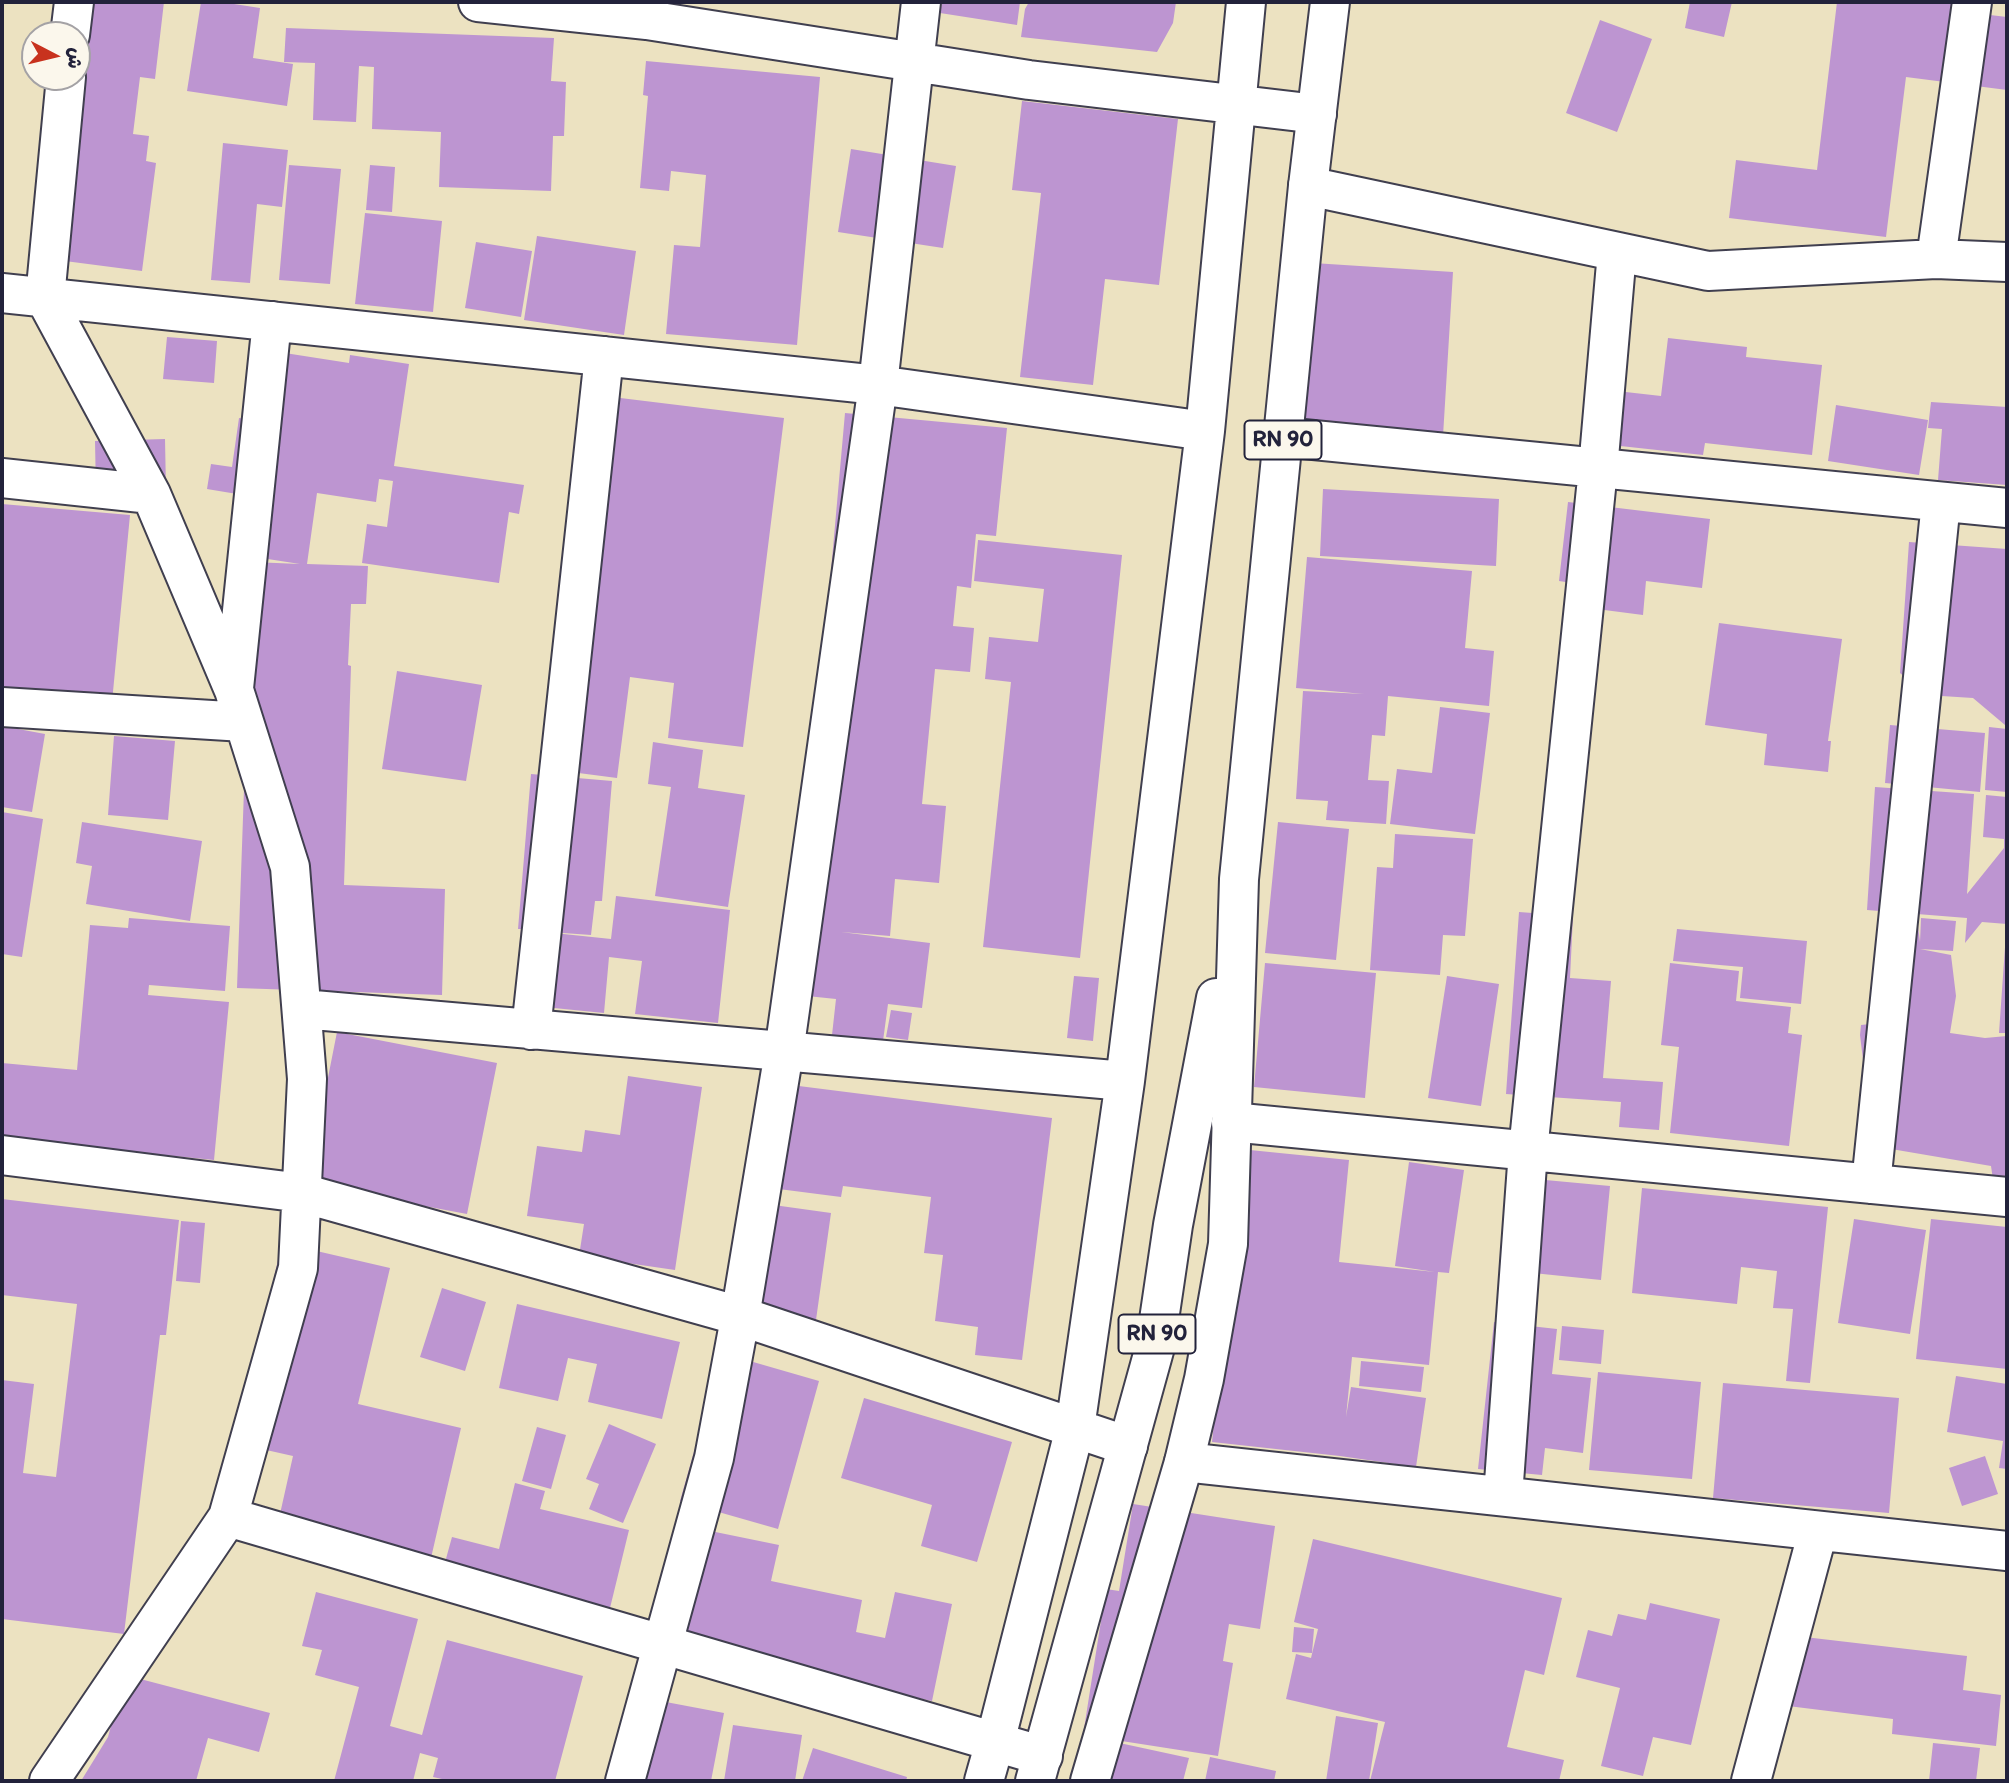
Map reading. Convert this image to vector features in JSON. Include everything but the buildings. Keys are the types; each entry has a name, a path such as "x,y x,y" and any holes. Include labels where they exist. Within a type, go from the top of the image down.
{"street":[{"path":"72,21 74,2"},
{"path":"478,2 648,11 914,62 1029,80 1317,114"},
{"path":"625,1781 714,1458 784,1052 878,385 921,2"},
{"path":"984,1781 1075,1428 1125,1081 1205,431 1246,2"},
{"name":"RN 90","path":"1090,1781 1184,1462 1204,1379 1228,1244 1238,878 1308,186 1330,2"},
{"path":"1936,260 1972,2"},
{"path":"49,1781 228,1517 298,1268 307,1079 290,867 239,706 151,494 45,298 65,91"},
{"path":"1308,186 1708,271 1936,260 2007,262"},
{"path":"1503,1496 1528,1151 1598,469 1617,251"},
{"path":"2,293 878,385 1205,431"},
{"path":"239,706 272,321"},
{"path":"531,1030 604,356"},
{"path":"1283,438 2007,508"},
{"path":"2,478 151,494"},
{"path":"1871,1184 1941,502"},
{"path":"2,707 239,706"},
{"name":"RN 90","path":"1039,1768 1155,1347 1173,1225 1238,878"},
{"path":"302,1009 1125,1081"},
{"path":"1231,1122 2007,1197"},
{"path":"2,1155 302,1193 740,1316 1128,1446"},
{"path":"1184,1462 2007,1551"},
{"path":"228,1517 995,1742 1039,1768"},
{"path":"1751,1781 1818,1531"}]}
